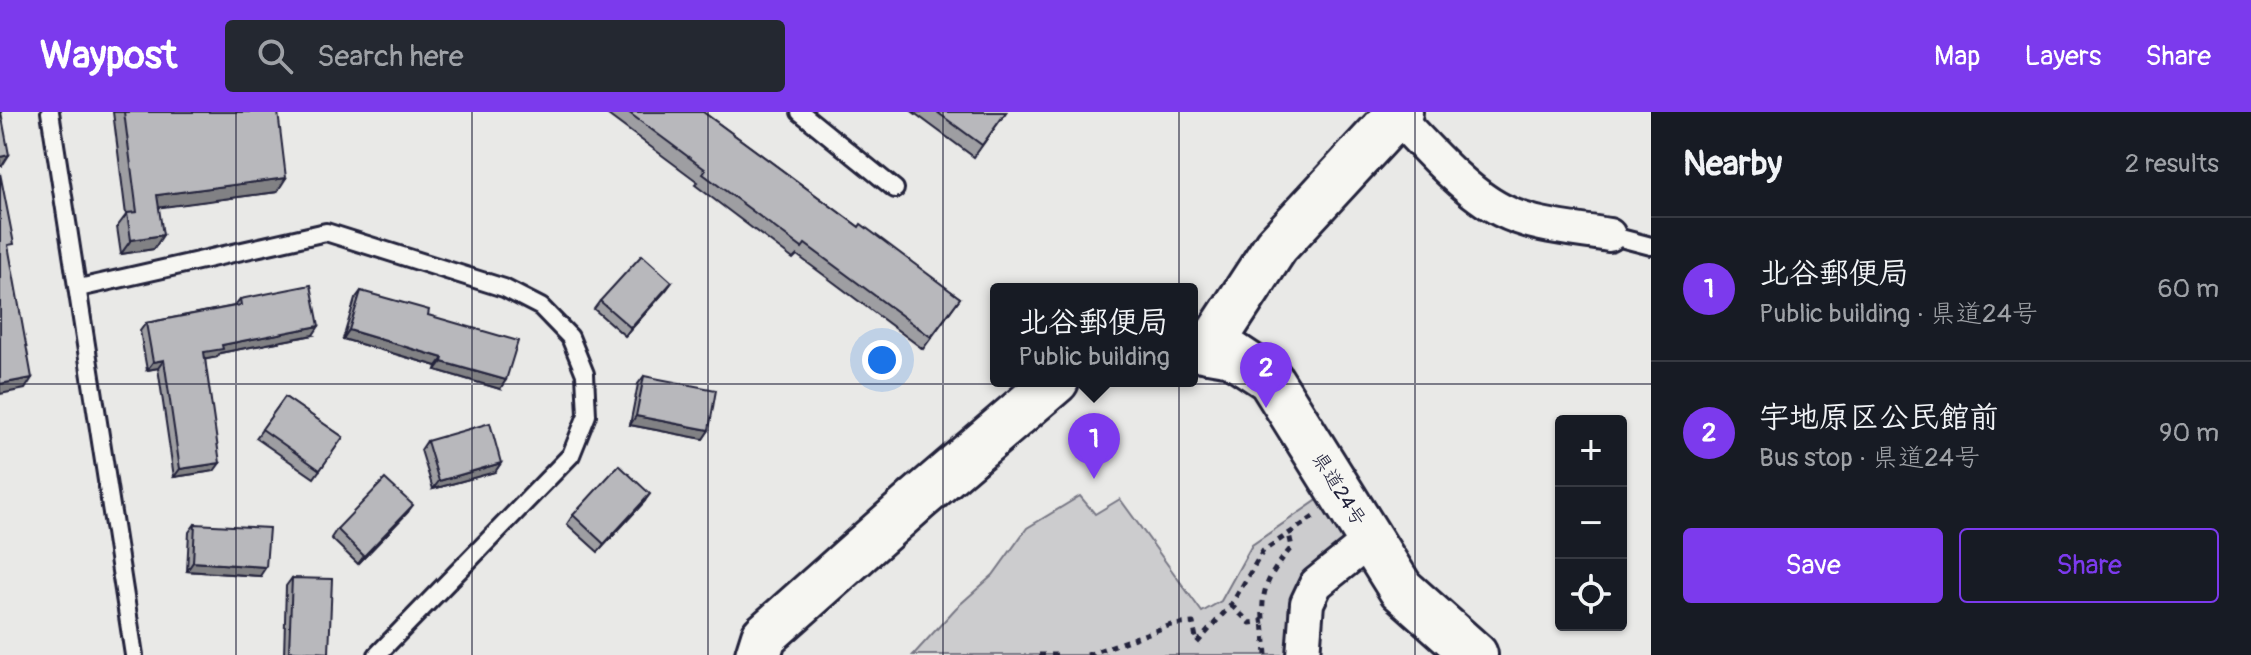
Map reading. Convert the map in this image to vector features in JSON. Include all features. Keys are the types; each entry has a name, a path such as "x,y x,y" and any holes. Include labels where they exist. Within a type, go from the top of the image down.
{"main road":[{"path":"1200,348 1276,246 1398,114"},
{"name":"県道24号","path":"1200,348 1232,354 1270,379 1401,589 1475,655"},
{"path":"758,655 764,636 1049,387"}],"street":[{"path":"1398,114 1451,173 1500,210 1543,225 1609,235"},
{"path":"1303,655 1307,603 1316,584 1371,540"}],"lane":[{"path":"50,112 134,655"},
{"path":"800,112 895,189"},
{"path":"79,288 326,232 504,288 541,307 570,337 585,374 587,415 571,455 377,655"},
{"path":"1609,235 1651,246"}],"path":[{"path":"1087,655 1171,625 1193,623 1197,643 1231,605 1263,551 1344,496"},
{"path":"1266,655 1262,596 1272,571 1292,547 1289,534"},
{"path":"1231,605 1250,623 1264,621"},
{"path":"1039,655 1059,655"}],"shaded area":[{"path":"1335,488 1370,541 1321,578 1302,655 913,655 956,608 993,575 1027,528 1080,496 1095,514 1120,499 1202,612 1221,601 1252,545"}],"building":[{"path":"0,112 9,155 0,157"},
{"path":"124,112 278,112 286,178 157,195 163,235 131,240 127,213 137,212"},
{"path":"628,112 703,112 960,298 931,337 805,244 802,248 703,174 706,170"},
{"path":"937,112 1006,112 982,145"},
{"path":"0,173 14,244 8,245 32,378 0,384"},
{"path":"642,255 672,282 631,328 600,301"},
{"path":"311,285 319,326 222,345 223,349 204,352 220,463 180,469 164,360 153,362 146,323 241,305 240,299"},
{"path":"361,291 429,310 428,315 518,341 506,380 349,330"},
{"path":"644,376 716,390 709,430 636,416"},
{"path":"285,397 343,437 320,470 262,429"},
{"path":"490,423 501,463 439,481 427,441"},
{"path":"619,465 650,494 604,544 573,515"},
{"path":"385,479 413,505 364,556 337,529"},
{"path":"195,524 269,528 266,567 193,562"},
{"path":"292,578 332,579 329,653 289,651"}],"place":[{"name":"宇地原区公民館前","path":"1266,408"},
{"name":"北谷郵便局","path":"1094,479"}]}
